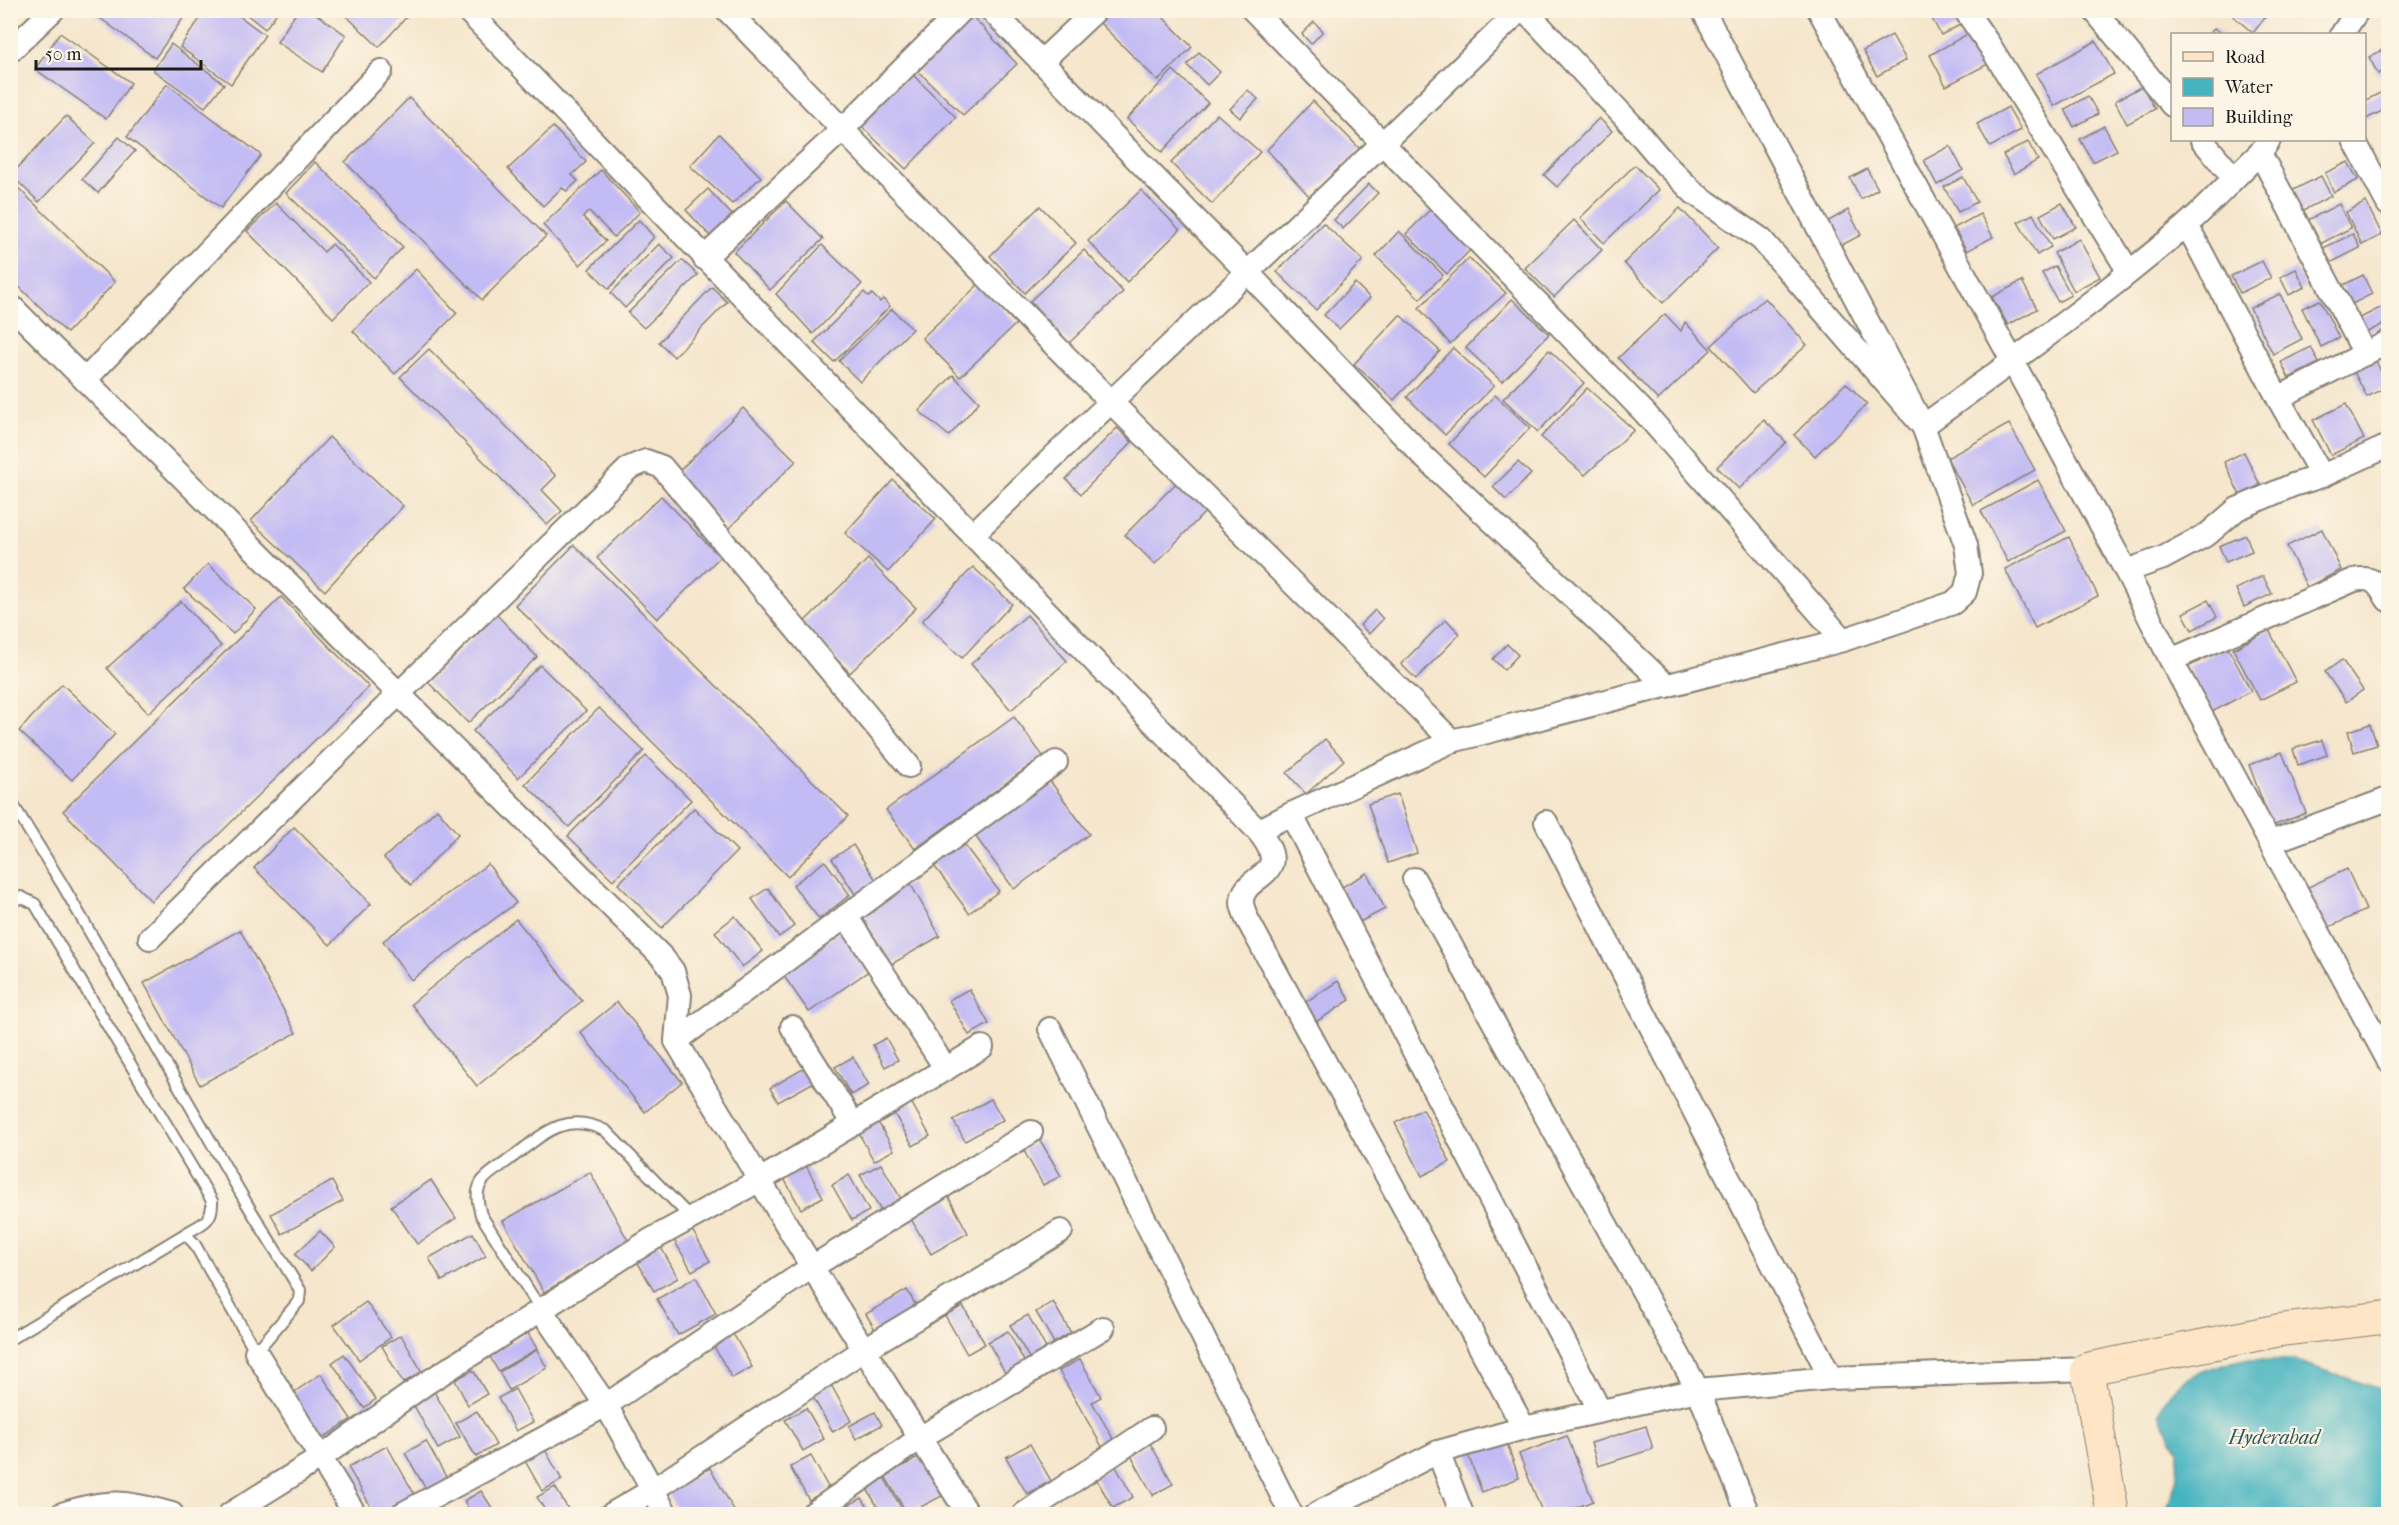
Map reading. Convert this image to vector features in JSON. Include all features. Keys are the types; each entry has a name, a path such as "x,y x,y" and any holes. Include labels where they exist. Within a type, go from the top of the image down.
{"street":[{"path":"10,51 53,10"},
{"path":"467,10 1269,845 1272,856 1270,867 1246,891 1242,902 1246,917 1524,1428"},
{"path":"727,10 842,130 1452,741"},
{"path":"704,258 842,130 962,10"},
{"path":"991,10 1425,458 1667,686"},
{"path":"1041,62 1096,10"},
{"path":"1253,10 1644,412 1843,640"},
{"path":"972,535 1384,144 1520,10"},
{"path":"1525,10 1694,193 1761,239 1923,426"},
{"path":"1258,831 1452,741 1843,640 1953,603 1965,592 1970,573 1966,545 1923,426 1702,10"},
{"path":"1819,10 2013,362 2126,571 2170,660 2388,1060"},
{"path":"1965,10 2130,272"},
{"path":"2094,10 2171,104"},
{"path":"84,380 381,71"},
{"path":"2203,141 2234,178"},
{"path":"2355,141 2388,204"},
{"path":"1923,426 2013,362 2130,272 2187,225 2264,146 2365,354"},
{"path":"2187,225 2278,398 2322,476"},
{"path":"10,305 663,958 673,971 680,995 676,1041 812,1267 968,1515"},
{"path":"2278,398 2388,342"},
{"path":"2126,571 2163,558 2208,534 2237,509 2293,485 2322,476 2388,446"},
{"path":"150,938 629,468 646,461 662,467 909,766"},
{"path":"2170,660 2354,580 2366,577 2376,582 2388,600"},
{"path":"676,1041 1056,762"},
{"path":"2271,842 2388,799"},
{"path":"1292,814 1600,1412"},
{"path":"1546,822 1831,1378"},
{"path":"1414,879 1698,1390 1748,1515"},
{"path":"846,916 946,1069"},
{"path":"792,1027 853,1124"},
{"path":"1050,1029 1291,1515"},
{"path":"230,1515 320,1458 425,1384 649,1241 760,1180 982,1047"},
{"path":"402,1515 606,1405 812,1267 1031,1132"},
{"path":"612,1515 865,1349 1061,1231"},
{"path":"541,1310 606,1405 666,1515"},
{"path":"1316,1515 1438,1452 1524,1428 1698,1390 1831,1378 2087,1369 2280,1330 2388,1317"},
{"path":"812,1515 920,1438 1103,1328"},
{"path":"256,1352 355,1515"},
{"path":"2087,1369 2113,1515"},
{"path":"1024,1515 1152,1428"},
{"path":"1438,1452 1462,1515"},
{"path":"62,1515 99,1503 134,1503 172,1515"}],"lane":[{"path":"10,800 62,884 247,1204 300,1290 299,1301 256,1352 194,1243 185,1234"},
{"path":"10,903 21,897 35,904 212,1201 213,1211 209,1219 10,1339"},
{"path":"541,1310 481,1215 477,1196 482,1181 552,1128 567,1124 590,1123 606,1131 691,1218"}],"water":[{"name":"Hyderabad","path":"2240,1360 2294,1360 2388,1392 2388,1514 2166,1514 2177,1477 2178,1450 2159,1414 2165,1401 2172,1391 2191,1376"}],"building":[{"path":"94,10 189,10 155,58 93,13"},
{"path":"206,10 231,10 265,35 231,84 180,47"},
{"path":"241,10 279,10 265,29"},
{"path":"298,10 310,10 346,35 322,72 277,42"},
{"path":"340,10 413,10 379,47"},
{"path":"1112,10 1156,10 1192,47 1158,81 1100,23"},
{"path":"1937,10 1952,10 1960,25 1941,35 1930,15"},
{"path":"2226,10 2271,10 2253,33"},
{"path":"971,15 1017,64 963,115 918,71"},
{"path":"1314,22 1323,31 1311,44 1302,34"},
{"path":"2215,28 2221,33 2210,33"},
{"path":"1971,32 1988,64 1946,86 1930,55"},
{"path":"60,33 131,83 106,119 35,69"},
{"path":"1892,35 1906,60 1877,76 1863,51"},
{"path":"2096,41 2114,74 2054,106 2036,74"},
{"path":"171,44 224,84 205,107 153,70"},
{"path":"2388,47 2388,69 2378,74 2369,57"},
{"path":"1199,52 1220,72 1207,85 1187,65"},
{"path":"1173,70 1208,103 1162,152 1127,119"},
{"path":"910,72 956,117 906,169 859,124"},
{"path":"167,84 261,155 221,208 127,137"},
{"path":"2142,86 2155,109 2127,124 2115,101"},
{"path":"2388,89 2388,108 2366,119 2366,100"},
{"path":"1248,90 1258,99 1240,118 1230,109"},
{"path":"2088,96 2098,114 2074,127 2065,109"},
{"path":"409,98 546,236 482,300 345,162"},
{"path":"1313,101 1360,149 1310,197 1267,150"},
{"path":"2008,107 2021,130 1990,147 1977,124"},
{"path":"1217,114 1260,152 1212,204 1171,163"},
{"path":"66,116 95,143 39,202 11,175"},
{"path":"1599,118 1612,131 1557,187 1544,175"},
{"path":"2104,126 2117,150 2093,162 2080,139"},
{"path":"553,127 586,162 572,175 578,181 567,191 562,188 543,206 508,169"},
{"path":"719,134 761,177 732,204 690,166"},
{"path":"119,137 135,151 98,193 82,179"},
{"path":"2028,142 2038,160 2014,174 2003,155"},
{"path":"1950,146 1963,170 1937,185 1924,160"},
{"path":"315,162 403,247 374,278 286,193"},
{"path":"2348,162 2358,180 2334,192 2325,173"},
{"path":"1635,165 1659,190 1604,243 1580,218"},
{"path":"1867,169 1878,189 1861,199 1850,178"},
{"path":"601,170 640,212 614,237 589,211 583,217 606,241 580,265 543,225"},
{"path":"2321,176 2331,196 2300,212 2291,191"},
{"path":"1963,177 1977,202 1958,212 1944,187"},
{"path":"10,180 115,282 67,333 10,278"},
{"path":"1369,184 1378,193 1343,229 1334,220"},
{"path":"708,189 732,215 710,236 686,210"},
{"path":"1141,190 1180,230 1127,282 1088,241"},
{"path":"786,201 823,239 770,290 734,252"},
{"path":"2366,202 2382,235 2362,245 2346,212"},
{"path":"276,203 324,252 332,244 369,282 333,318 247,231"},
{"path":"2062,203 2076,227 2053,239 2040,215"},
{"path":"2339,204 2351,228 2320,244 2308,220"},
{"path":"1040,206 1076,243 1025,293 990,256"},
{"path":"1433,207 1473,247 1447,274 1406,234"},
{"path":"1680,208 1718,248 1663,303 1624,263"},
{"path":"1848,210 1861,235 1840,246 1827,222"},
{"path":"1980,214 1993,237 1967,251 1954,228"},
{"path":"2033,214 2051,247 2037,255 2018,222"},
{"path":"639,220 654,237 609,289 589,269"},
{"path":"1574,220 1602,250 1554,297 1525,268"},
{"path":"1323,223 1363,260 1316,310 1277,272"},
{"path":"1399,231 1443,275 1420,299 1376,256"},
{"path":"2353,234 2360,248 2328,264 2321,249"},
{"path":"2079,239 2100,277 2074,291 2054,253"},
{"path":"659,244 674,258 625,308 611,293"},
{"path":"822,245 862,284 813,334 776,294"},
{"path":"1084,250 1123,292 1069,343 1030,301"},
{"path":"1469,258 1506,293 1450,344 1419,308"},
{"path":"682,260 698,275 644,328 628,313"},
{"path":"2262,261 2271,278 2240,293 2231,276"},
{"path":"2055,266 2071,295 2058,302 2042,273"},
{"path":"416,269 457,313 395,374 353,331"},
{"path":"2296,269 2305,287 2289,295 2280,277"},
{"path":"2363,275 2372,294 2350,305 2341,286"},
{"path":"2022,281 2037,309 2008,325 1992,297"},
{"path":"1355,283 1370,298 1339,329 1324,315"},
{"path":"979,284 1016,324 960,377 922,338"},
{"path":"712,287 727,302 674,357 659,342"},
{"path":"864,292 869,297 872,294 880,302 883,299 890,306 834,362 814,342"},
{"path":"2280,294 2302,339 2273,354 2250,308"},
{"path":"1765,298 1807,345 1753,393 1711,346"},
{"path":"1512,299 1549,334 1502,382 1466,348"},
{"path":"2320,300 2339,338 2321,347 2302,308"},
{"path":"2388,304 2388,322 2365,333 2358,319"},
{"path":"892,309 912,329 860,382 839,361"},
{"path":"1665,314 1681,331 1685,322 1711,350 1658,400 1618,358"},
{"path":"1400,315 1440,351 1394,400 1354,364"},
{"path":"2311,347 2319,363 2289,378 2281,362"},
{"path":"1453,348 1494,386 1445,435 1407,397"},
{"path":"429,349 556,476 542,490 562,511 547,525 400,377"},
{"path":"1549,350 1584,383 1538,432 1503,399"},
{"path":"2388,358 2388,376 2381,361"},
{"path":"2375,359 2388,386 2367,397 2353,370"},
{"path":"953,375 979,402 949,436 919,411"},
{"path":"1846,383 1867,404 1815,456 1794,435"},
{"path":"1587,388 1634,430 1585,475 1541,437"},
{"path":"1495,395 1530,428 1484,477 1449,444"},
{"path":"2346,404 2364,439 2331,455 2313,420"},
{"path":"743,408 796,461 728,529 674,476"},
{"path":"1764,420 1786,442 1739,489 1717,467"},
{"path":"2009,424 2035,470 1973,505 1947,458"},
{"path":"1117,428 1132,442 1081,494 1066,479"},
{"path":"329,437 403,506 325,591 251,521"},
{"path":"2244,452 2260,485 2240,495 2224,462"},
{"path":"1518,462 1531,474 1506,500 1493,487"},
{"path":"893,480 936,519 888,572 845,533"},
{"path":"1179,480 1208,509 1155,564 1125,535"},
{"path":"2038,480 2066,531 2008,562 1981,511"},
{"path":"661,496 720,557 657,619 597,558"},
{"path":"2322,529 2341,570 2307,587 2287,546"},
{"path":"2246,535 2252,551 2226,562 2219,546"},
{"path":"2069,537 2098,596 2035,628 2005,569"},
{"path":"574,545 848,816 788,877 515,605"},
{"path":"868,559 916,608 850,673 802,624"},
{"path":"208,564 256,609 233,634 184,589"},
{"path":"973,567 1012,604 962,658 922,621"},
{"path":"2263,576 2272,594 2244,607 2236,589"},
{"path":"281,597 369,687 151,901 63,811"},
{"path":"2208,600 2217,617 2192,630 2183,613"},
{"path":"181,601 221,646 148,713 107,668"},
{"path":"1375,610 1383,619 1369,634 1360,625"},
{"path":"497,615 537,657 468,723 428,682"},
{"path":"1027,615 1067,661 1011,710 971,664"},
{"path":"1446,619 1460,634 1416,679 1401,664"},
{"path":"2269,630 2296,682 2260,700 2233,649"},
{"path":"1507,644 1518,655 1504,670 1493,659"},
{"path":"2227,646 2251,691 2212,712 2188,667"},
{"path":"2342,660 2363,690 2346,702 2325,672"},
{"path":"540,665 586,711 518,778 473,731"},
{"path":"62,684 115,734 72,780 19,731"},
{"path":"599,708 644,751 569,827 525,784"},
{"path":"1014,717 1043,756 915,849 886,810"},
{"path":"2370,724 2377,745 2354,752 2348,731"},
{"path":"1325,739 1344,760 1306,794 1287,773"},
{"path":"2322,740 2327,755 2298,765 2293,749"},
{"path":"2282,752 2306,813 2272,826 2249,765"},
{"path":"646,756 691,800 613,880 568,836"},
{"path":"1048,778 1089,834 1014,889 973,833"},
{"path":"1398,794 1417,853 1388,863 1368,804"},
{"path":"694,808 737,851 662,928 618,884"},
{"path":"437,809 458,834 411,885 384,858"},
{"path":"294,827 371,904 330,945 254,868"},
{"path":"959,838 999,891 969,913 929,859"},
{"path":"853,845 876,880 855,894 832,859"},
{"path":"825,861 850,895 819,919 793,885"},
{"path":"488,864 516,903 411,980 383,941"},
{"path":"2347,869 2366,910 2325,929 2306,888"},
{"path":"1367,873 1385,909 1358,923 1340,888"},
{"path":"910,883 940,936 890,965 859,911"},
{"path":"768,888 794,926 779,937 752,899"},
{"path":"735,916 763,951 742,967 715,932"},
{"path":"516,919 582,1001 477,1086 411,1004"},
{"path":"845,928 873,968 809,1012 781,972"},
{"path":"240,930 296,1033 200,1085 144,983"},
{"path":"1338,981 1350,1000 1316,1022 1304,1003"},
{"path":"969,989 989,1024 969,1035 949,1000"},
{"path":"617,1002 682,1082 645,1112 580,1032"},
{"path":"886,1038 898,1060 885,1067 873,1045"},
{"path":"853,1057 869,1085 851,1095 835,1067"},
{"path":"808,1066 816,1081 778,1102 770,1088"},
{"path":"991,1099 1003,1120 965,1141 953,1120"},
{"path":"910,1100 930,1136 913,1146 892,1110"},
{"path":"1423,1109 1450,1162 1422,1176 1395,1123"},
{"path":"875,1117 894,1150 874,1161 856,1128"},
{"path":"1040,1140 1061,1176 1043,1185 1023,1149"},
{"path":"803,1160 823,1197 801,1209 781,1173"},
{"path":"881,1164 901,1199 881,1211 860,1175"},
{"path":"590,1172 630,1244 544,1292 503,1221"},
{"path":"849,1175 869,1211 852,1220 832,1185"},
{"path":"431,1180 456,1218 417,1244 391,1206"},
{"path":"332,1181 343,1201 282,1234 271,1214"},
{"path":"948,1196 968,1233 931,1254 910,1217"},
{"path":"691,1228 710,1261 692,1271 673,1238"},
{"path":"320,1231 335,1247 311,1271 295,1254"},
{"path":"473,1233 486,1256 442,1281 429,1258"},
{"path":"658,1242 678,1278 654,1291 634,1256"},
{"path":"696,1277 716,1314 678,1335 657,1299"},
{"path":"907,1290 918,1309 877,1333 866,1314"},
{"path":"366,1302 391,1337 359,1360 334,1325"},
{"path":"1053,1302 1071,1333 1054,1343 1036,1312"},
{"path":"963,1306 985,1344 967,1354 945,1315"},
{"path":"1028,1315 1049,1354 1032,1363 1010,1325"},
{"path":"731,1330 752,1367 732,1378 711,1341"},
{"path":"1008,1331 1026,1365 1007,1376 988,1342"},
{"path":"528,1333 537,1349 498,1371 489,1355"},
{"path":"401,1335 422,1372 403,1383 382,1346"},
{"path":"537,1350 547,1368 509,1390 499,1372"},
{"path":"344,1354 376,1399 364,1408 332,1363"},
{"path":"1080,1359 1101,1397 1092,1402 1116,1444 1104,1450 1059,1371"},
{"path":"473,1370 487,1394 468,1405 455,1380"},
{"path":"321,1374 351,1419 320,1440 290,1395"},
{"path":"830,1383 851,1421 833,1432 811,1394"},
{"path":"432,1388 460,1437 438,1449 411,1400"},
{"path":"515,1389 533,1422 516,1431 498,1398"},
{"path":"806,1408 824,1439 803,1451 785,1420"},
{"path":"477,1411 496,1445 476,1457 456,1423"},
{"path":"875,1412 882,1425 856,1439 849,1426"},
{"path":"1646,1426 1653,1449 1598,1466 1591,1443"},
{"path":"1567,1436 1593,1501 1560,1514 1543,1514 1519,1454"},
{"path":"1505,1438 1519,1478 1482,1492 1467,1452"},
{"path":"426,1441 451,1486 431,1498 405,1453"},
{"path":"1150,1443 1173,1484 1153,1495 1130,1454"},
{"path":"1030,1444 1051,1481 1027,1494 1006,1457"},
{"path":"387,1446 416,1497 385,1514 375,1514 348,1467"},
{"path":"544,1448 562,1480 542,1491 524,1459"},
{"path":"811,1456 829,1489 809,1500 790,1467"},
{"path":"919,1457 942,1496 907,1514 885,1476"},
{"path":"1115,1465 1133,1497 1113,1508 1095,1477"},
{"path":"710,1468 736,1514 680,1514 667,1492"},
{"path":"882,1474 904,1513 882,1514 864,1484"},
{"path":"555,1487 571,1514 547,1514 537,1497"},
{"path":"481,1491 496,1514 472,1514 464,1501"},
{"path":"862,1498 872,1514 844,1514 841,1509"}]}
